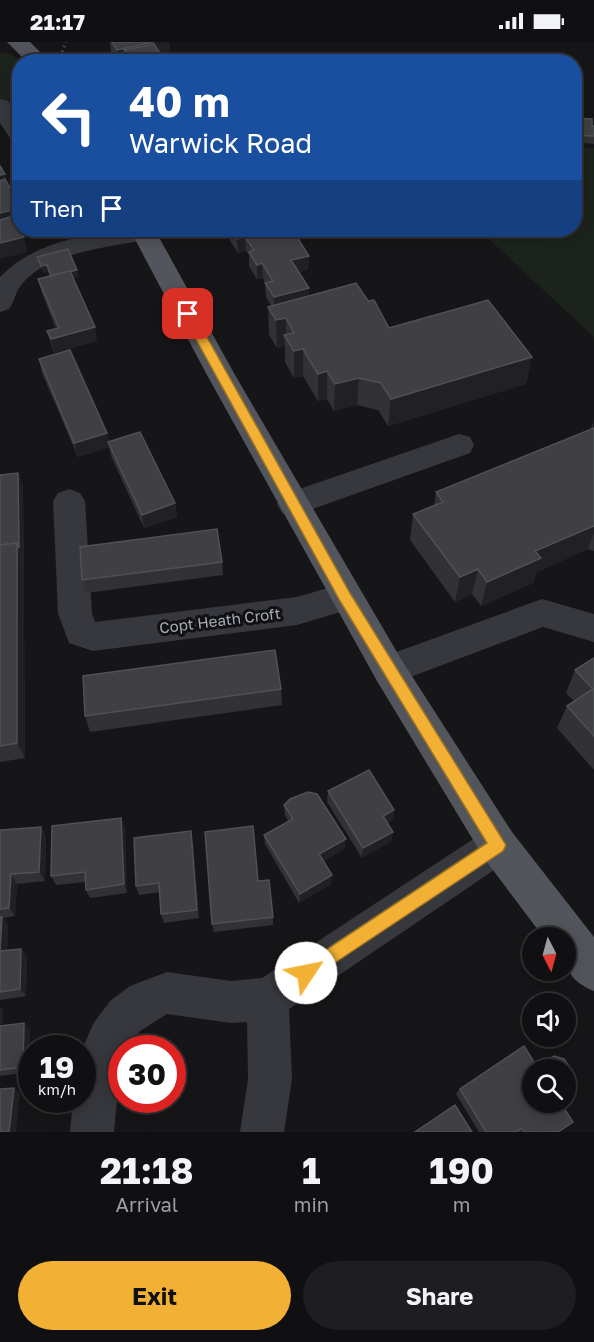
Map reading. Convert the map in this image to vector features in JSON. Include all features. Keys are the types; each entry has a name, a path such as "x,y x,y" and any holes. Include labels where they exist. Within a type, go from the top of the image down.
{"main road":[{"path":"18,42 42,54"},
{"path":"146,237 345,597 389,670 498,845 594,970"}],"street":[{"path":"0,106 12,124"},
{"path":"0,303 9,283 25,268 55,252 118,237"},
{"path":"293,504 459,445"},
{"name":"Copt Heath Croft","path":"69,501 77,625 81,633 93,637 297,611 345,597"},
{"path":"389,670 542,613 594,628"},
{"path":"92,1132 99,1065 108,1039 125,1016 139,1006 167,993 231,1002 268,999 498,845"},
{"path":"262,1132 270,1079 268,999"}],"shaded area":[{"path":"0,52 12,55 12,112 0,99"},
{"path":"582,147 594,148 594,337 487,237 582,237"}],"building":[{"path":"112,42 154,42 117,50"},
{"path":"154,44 160,54 126,54 124,50"},
{"path":"582,118 592,119 594,136 582,135"},
{"path":"5,179 12,191 12,210 0,213 0,181"},
{"path":"12,217 12,237 24,237 0,243 0,220"},
{"path":"245,237 277,237 278,239 297,237 309,256 291,260 309,288 274,297 265,283 273,281 262,263 257,265 249,252 254,250"},
{"path":"68,249 77,270 51,276 47,265 41,266 37,257"},
{"path":"70,271 95,327 51,339 47,331 59,328 38,279"},
{"path":"356,283 368,301 374,300 389,328 488,300 532,357 391,399 381,383 359,378 335,384 327,371 318,374 303,349 294,351 284,335 294,333 286,318 276,320 268,307"},
{"path":"70,350 107,433 74,443 39,359"},
{"path":"594,428 594,526 535,551 541,558 487,582 478,569 460,577 413,514 443,502 436,492"},
{"path":"140,432 175,503 142,515 108,442"},
{"path":"18,473 19,548 17,543 0,545 0,475"},
{"path":"217,529 222,562 82,580 80,547"},
{"path":"17,543 17,743 0,746 0,545"},
{"path":"275,650 281,689 85,716 83,676"},
{"path":"594,658 594,736 567,706 593,689 575,670"},
{"path":"369,770 394,810 383,816 393,832 363,848 328,791"},
{"path":"308,792 317,794 346,839 319,854 332,875 300,894 264,835 293,819 284,805 290,799"},
{"path":"121,818 124,884 86,890 85,872 51,876 52,826"},
{"path":"253,826 258,881 269,880 273,917 212,924 205,832"},
{"path":"41,827 39,872 11,874 9,908 0,909 0,830"},
{"path":"191,831 197,910 161,914 159,883 136,886 134,838"},
{"path":"0,917 2,917 0,951"},
{"path":"21,949 20,989 0,992 0,951"},
{"path":"24,1023 24,1035 18,1035 18,1068 0,1070 0,1026"},
{"path":"525,1047 532,1059 522,1059 522,1113 567,1113 573,1122 558,1132 524,1132 522,1128 516,1132 486,1132 460,1089"},
{"path":"14,1088 9,1132 0,1132 0,1089"},
{"path":"455,1105 472,1132 415,1132"}],"route":[{"path":"188,314 345,597 498,845 306,973"}]}
